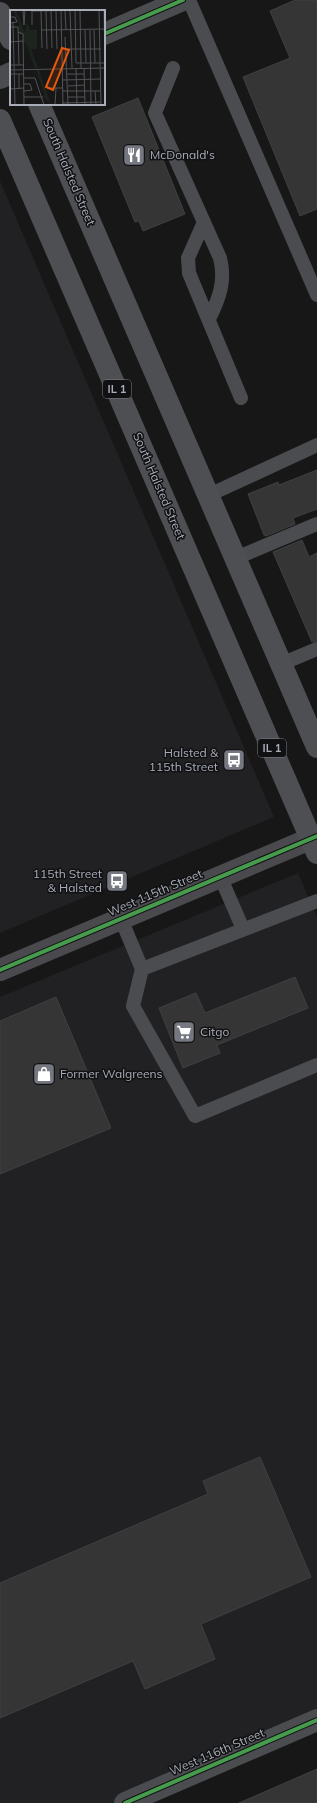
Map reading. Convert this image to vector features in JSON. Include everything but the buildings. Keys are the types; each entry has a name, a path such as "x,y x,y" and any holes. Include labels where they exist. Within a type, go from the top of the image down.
{"main road":[{"path":"0,13 10,37"},
{"name":"South Halsted Street","path":"39,105 316,743"},
{"name":"South Halsted Street","path":"0,120 315,842"}],"street":[{"path":"105,34 183,0"},
{"path":"0,78 10,73"},
{"name":"West 115th Street","path":"0,970 220,876 315,842"},
{"name":"West 116th Street","path":"125,1803 317,1720"}],"lane":[{"path":"189,0 317,295"},
{"path":"173,68 155,113 220,258 224,272 219,298 209,319"},
{"path":"204,222 188,258 189,273 241,398"},
{"path":"209,495 317,446"},
{"path":"236,558 317,524"},
{"path":"281,664 317,649"},
{"path":"220,876 243,929"},
{"path":"142,969 243,929 317,902"},
{"path":"121,919 142,969 133,1006 195,1116 317,1065"}],"shaded area":[{"path":"0,181 274,817 0,933"},
{"path":"298,873 317,917 317,1718 116,1803 0,1803 0,997"}],"cycle path":[{"path":"105,34 183,0"},
{"path":"0,970 317,836"},
{"path":"125,1803 317,1720"}],"place":[{"name":"McDonald's","path":"134,155"},
{"name":"Halsted & 115th Street","path":"234,760"},
{"name":"115th Street & Halsted","path":"117,881"},
{"name":"Citgo","path":"184,1032"},
{"name":"Former Walgreens","path":"44,1074"}]}
